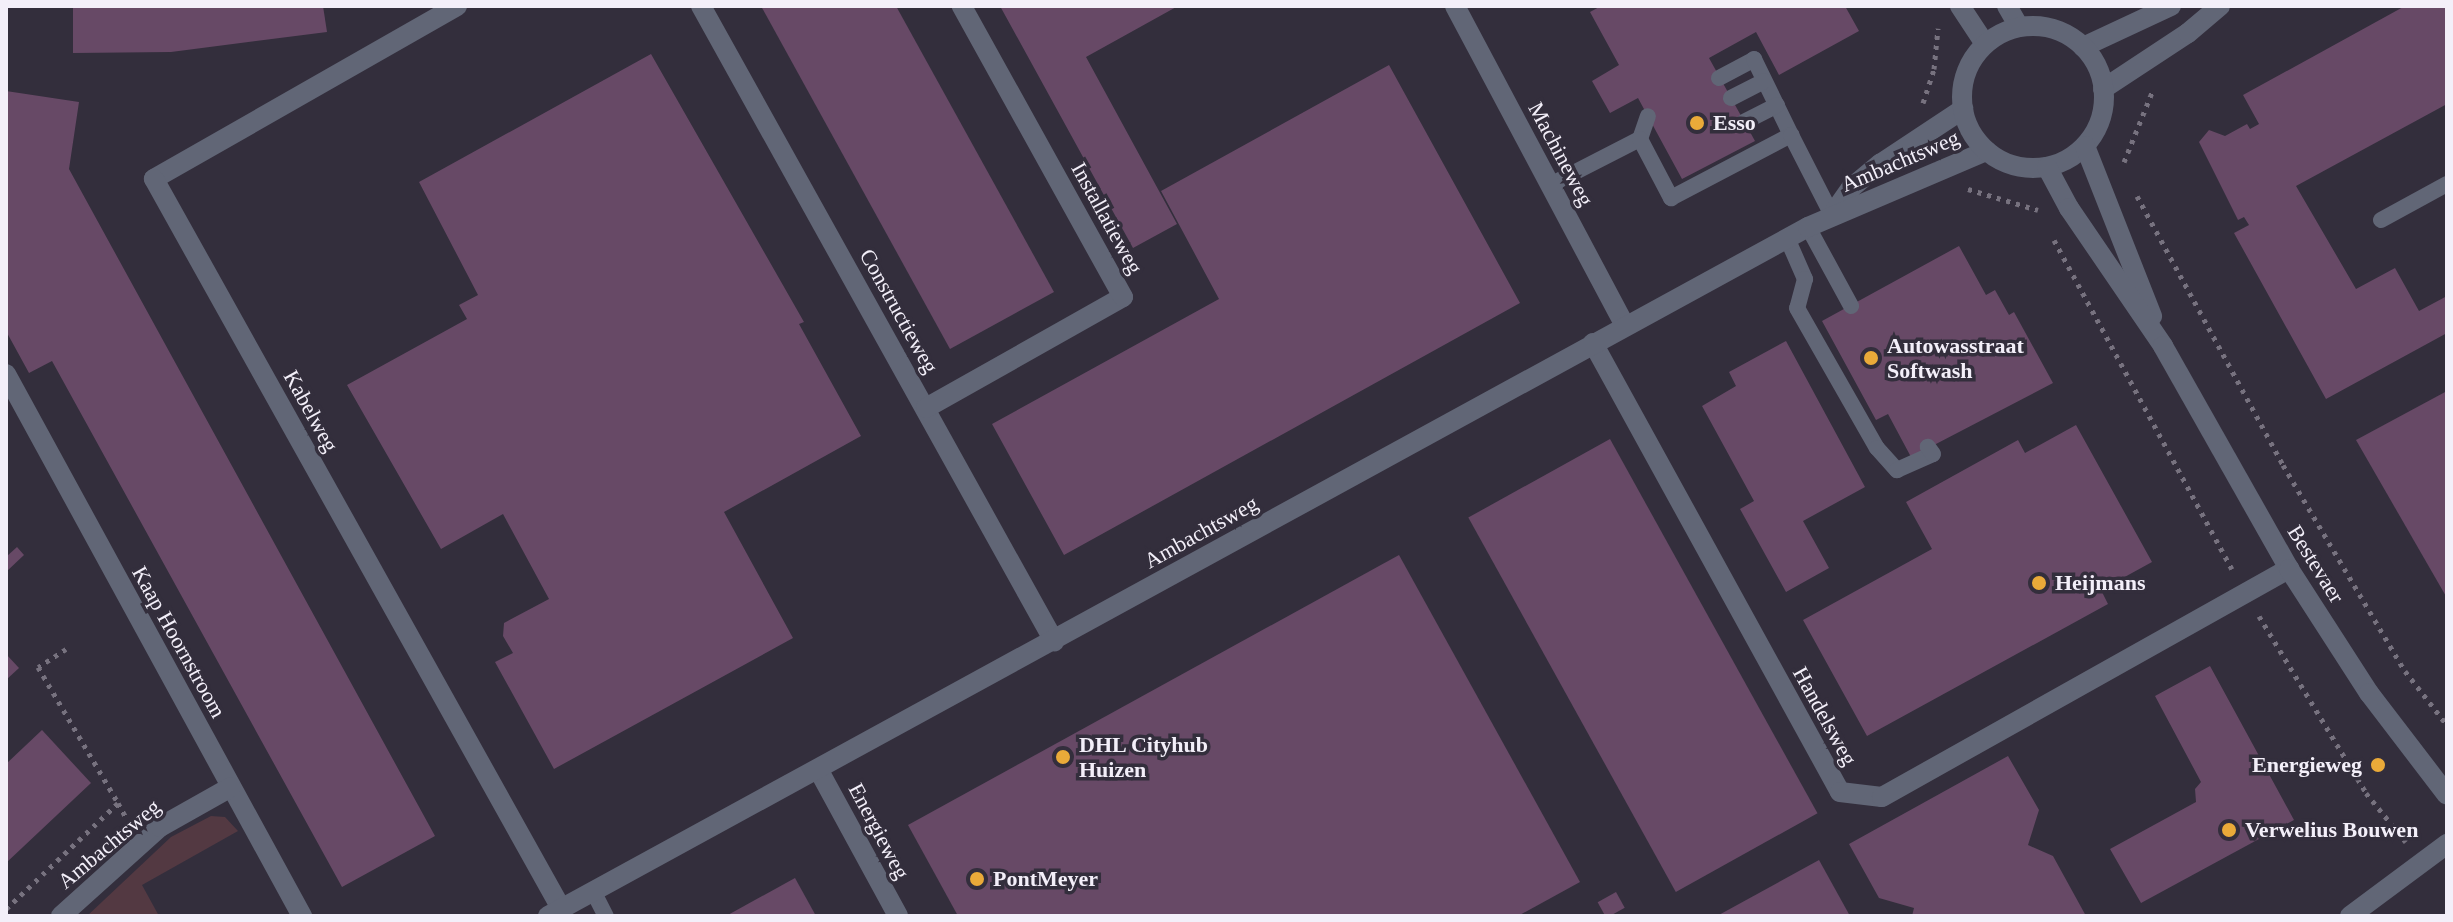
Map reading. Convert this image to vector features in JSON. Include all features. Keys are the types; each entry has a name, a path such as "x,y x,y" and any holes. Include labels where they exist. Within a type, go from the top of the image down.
{"street":[{"name":"Kabelweg","path":"457,6 154,179 554,912"},
{"name":"Constructieweg","path":"701,6 1054,641"},
{"name":"Installatieweg","path":"926,408 1123,297 962,6"},
{"name":"Machineweg","path":"1455,6 1625,326"},
{"path":"1960,6 1985,44"},
{"path":"2007,6 2019,27"},
{"path":"2083,47 2171,6"},
{"path":"2103,89 2220,6"},
{"path":"2019,27 2064,33 2083,47 2096,65 2103,89 2100,121 2085,146 2047,167 2005,162 1986,151 1963,109 1964,77 1985,44 2019,27"},
{"name":"Ambachtsweg","path":"1832,215 1851,188 1880,164 1927,136 1963,109"},
{"name":"Bestevaer","path":"2085,146 2163,346"},
{"name":"Ambachtsweg","path":"554,912 1787,238 1832,215 1986,151"},
{"name":"Bestevaer","path":"2047,167 2163,346 2289,569 2369,693 2447,795"},
{"name":"Handelsweg","path":"1593,343 1840,792 1882,797 2289,569"},
{"name":"Kaap Hoornstroom","path":"9,384 302,916"},
{"name":"Energieweg","path":"818,769 898,916"},
{"name":"Ambachtsweg","path":"61,916 160,827 231,787"},
{"path":"2350,916 2447,844"}],"lane":[{"path":"1719,78 1754,59 1832,215"},
{"path":"1731,98 1764,81"},
{"path":"1744,122 1777,105"},
{"path":"1648,116 1642,142 1671,198 1791,135"},
{"path":"1550,185 1659,137"},
{"path":"1656,170 1673,161"},
{"path":"2381,220 2447,184"},
{"path":"1808,227 1851,306"},
{"path":"1787,238 1805,279 1797,308 1877,448 1897,470 1933,454 1928,447"},
{"path":"593,891 606,916"}],"path":[{"path":"1927,136 1923,104 1941,33 1934,20"},
{"path":"2124,168 2128,146 2156,84 2148,58"},
{"path":"1944,169 1968,189 2038,209 2043,220"},
{"path":"2132,187 2283,465 2405,671 2447,725"},
{"path":"2049,231 2246,594 2366,793 2422,864"},
{"path":"66,649 38,667 140,845"},
{"path":"6,909 118,803"}],"shaded area":[{"path":"211,816 225,817 238,831 142,885 159,916 87,916 171,837"}],"building":[{"path":"73,6 323,6 327,32 171,52 73,53"},
{"path":"761,6 896,6 1054,292 950,349"},
{"path":"1000,6 1178,6 1086,57 1177,224 1133,248"},
{"path":"1601,6 1845,6 1859,31 1779,75 1756,32 1709,58 1755,141 1682,179 1638,98 1610,113 1592,81 1619,65 1590,12"},
{"path":"2405,6 2447,6 2447,104 2296,186 2356,289 2395,268 2419,311 2447,296 2447,333 2326,399 2234,233 2249,225 2244,217 2238,220 2199,142 2209,130 2225,136 2247,124 2250,129 2259,124 2243,95"},
{"path":"651,54 804,322 799,324 861,436 724,512 793,638 554,769 495,662 513,653 503,636 504,623 549,599 503,514 441,549 347,385 467,319 459,305 478,295 419,182"},
{"path":"1389,65 1520,303 1064,555 992,424 1219,299 1161,191"},
{"path":"6,91 79,102 69,169 435,836 342,887 52,361 29,373 6,331"},
{"path":"1959,246 1986,295 1995,290 2009,315 2014,312 2053,383 1911,457 1888,414 1876,420 1822,321"},
{"path":"1786,341 1865,487 1803,521 1829,568 1786,592 1740,509 1754,501 1702,406 1736,386 1729,372"},
{"path":"2447,391 2447,598 2356,440"},
{"path":"2076,425 2152,562 2101,590 2108,604 1867,736 1803,620 1932,549 1906,502 2018,440 2025,453"},
{"path":"1610,439 1817,813 1676,892 1468,518"},
{"path":"17,547 24,555 6,572 6,557"},
{"path":"1399,555 1580,882 1518,916 958,916 908,825"},
{"path":"6,654 19,668 6,680"},
{"path":"2210,666 2294,820 2141,903 2110,849 2196,802 2195,789 2201,782 2155,696"},
{"path":"42,730 91,783 6,863 6,764"},
{"path":"2008,756 2039,810 2028,845 2053,856 2086,916 1912,916 1914,908 1879,898 1849,844"},
{"path":"1819,860 1850,916 1717,916"},
{"path":"795,878 816,916 726,916"},
{"path":"1616,892 1625,908 1605,916 1598,902"}],"place":[{"name":"Esso","path":"1697,123"},
{"name":"Autowasstraat Softwash","path":"1871,358"},
{"name":"Heijmans","path":"2039,583"},
{"name":"DHL Cityhub Huizen","path":"1063,757"},
{"name":"Energieweg","path":"2378,765"},
{"name":"Verwelius Bouwen","path":"2229,830"},
{"name":"PontMeyer","path":"977,879"}]}
